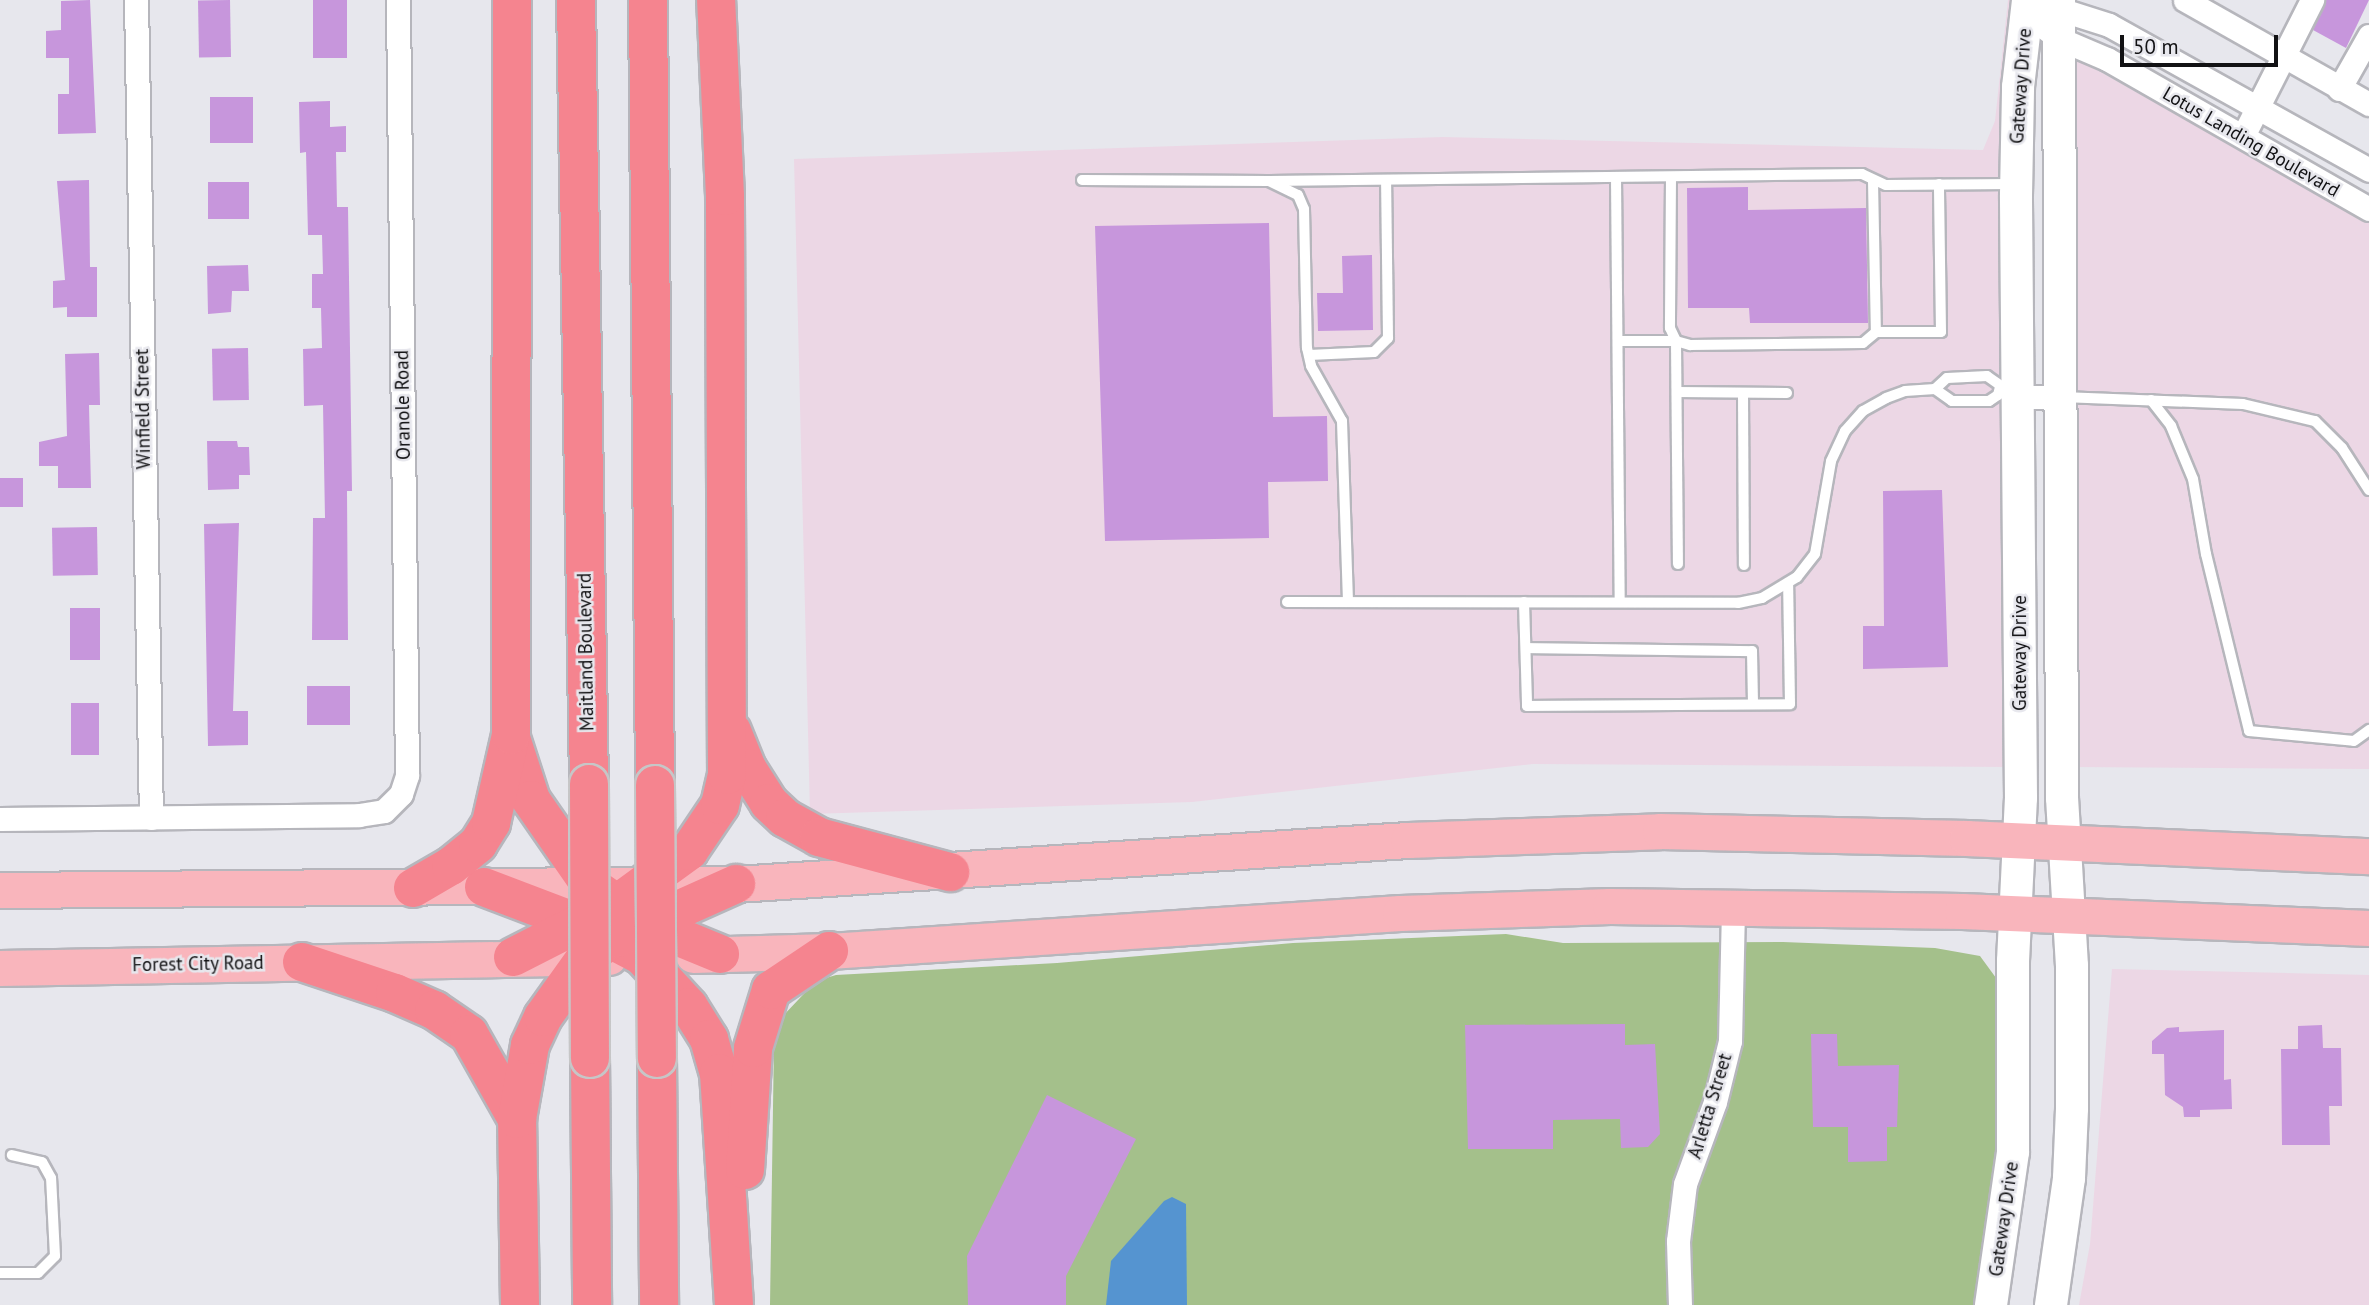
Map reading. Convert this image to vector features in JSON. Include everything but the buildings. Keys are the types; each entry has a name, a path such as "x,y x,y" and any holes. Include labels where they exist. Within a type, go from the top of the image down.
{"highway":[{"path":"404,888 452,866 478,844 491,823 499,802 511,735 512,0"},
{"name":"Maitland Boulevard","path":"576,0 589,784 593,1305"},
{"path":"648,0 659,1305"},
{"path":"520,1305 517,1119 530,1045 542,1017 610,927 648,885 689,851 720,805 727,775 725,197 716,0"},
{"path":"726,717 747,768 769,803 785,818 819,837 950,872"},
{"path":"511,735 531,800 610,927 689,1007 709,1039 719,1073 735,1305"},
{"path":"513,957 736,884"},
{"path":"484,887 610,927 720,954"},
{"path":"735,1305 753,1048 771,990 829,951"},
{"path":"302,962 395,993 434,1010 469,1034 517,1119"}],"main road":[{"path":"648,885 736,884 1513,836 1660,831 2019,840 2369,856"},
{"path":"0,890 484,887"},
{"path":"720,954 829,951 1400,914 1733,905 2069,915 2369,929"},
{"name":"Forest City Road","path":"0,968 513,957"}],"street":[{"name":"Winfield Street","path":"136,0 151,818"},
{"name":"Oranole Road","path":"151,818 359,816 393,806 407,775 398,0"},
{"path":"2185,0 2281,58 2369,104"},
{"path":"2243,136 2312,0"},
{"name":"Lotus Landing Boulevard","path":"2027,7 2109,25 2258,105 2369,170"},
{"name":"Gateway Drive","path":"1991,1305 2013,1152 2019,840 2009,392 2018,87 2027,7"},
{"name":"Lotus Landing Boulevard","path":"2059,16 2107,59 2369,209"},
{"name":"Gateway Drive","path":"2051,1305 2071,1153 2059,397 2059,16"},
{"path":"2339,89 2369,36"},
{"path":"2009,392 2059,397"},
{"path":"0,819 151,818"},
{"name":"Arletta Street","path":"1680,1305 1678,1241 1685,1184 1715,1102 1730,1041 1733,905"}],"lane":[{"path":"1082,180 1269,181 1862,174 1886,185 2016,184"},
{"path":"1616,177 1620,601"},
{"path":"1671,177 1670,328 1676,341 1678,564"},
{"path":"1309,355 1374,352 1388,338 1386,180"},
{"path":"1269,181 1297,195 1304,209 1309,355 1342,421 1348,602"},
{"path":"1873,181 1876,332"},
{"path":"1618,341 1676,341 1690,345 1863,343 1876,332 1941,332 1939,184"},
{"path":"1287,602 1738,603 1762,598 1788,583 1815,554 1831,461 1845,431 1863,411 1886,398 1936,389 1947,378 1987,376 2009,392"},
{"path":"1936,389 1952,401 1989,401 2009,392"},
{"path":"1677,392 1787,393"},
{"path":"1743,393 1744,565"},
{"path":"2059,397 2243,404 2315,421 2342,448 2369,489"},
{"path":"2151,400 2171,426 2193,479 2249,731 2354,741 2369,730"},
{"path":"1524,601 1527,706 1790,704 1788,583"},
{"path":"1525,648 1752,651 1753,705"},
{"path":"0,1273 38,1273 55,1256 51,1178 42,1162 12,1156"}],"shaded area":[{"path":"2008,0 2016,0 2009,767 1533,764 1192,802 810,814 794,159 1443,137 1983,150 1995,121"},
{"path":"2072,56 2369,222 2369,769 2074,767"},
{"path":"2112,969 2369,975 2369,1305 2079,1305 2090,1244"}],"green space":[{"path":"1506,934 1563,943 1783,942 1935,948 1980,956 1999,982 1999,1145 1976,1305 770,1305 774,1041 781,1018 816,981 836,975 1057,963 1293,943"}],"water":[{"path":"1172,1197 1186,1204 1187,1305 1106,1305 1111,1261 1164,1201"}]}
